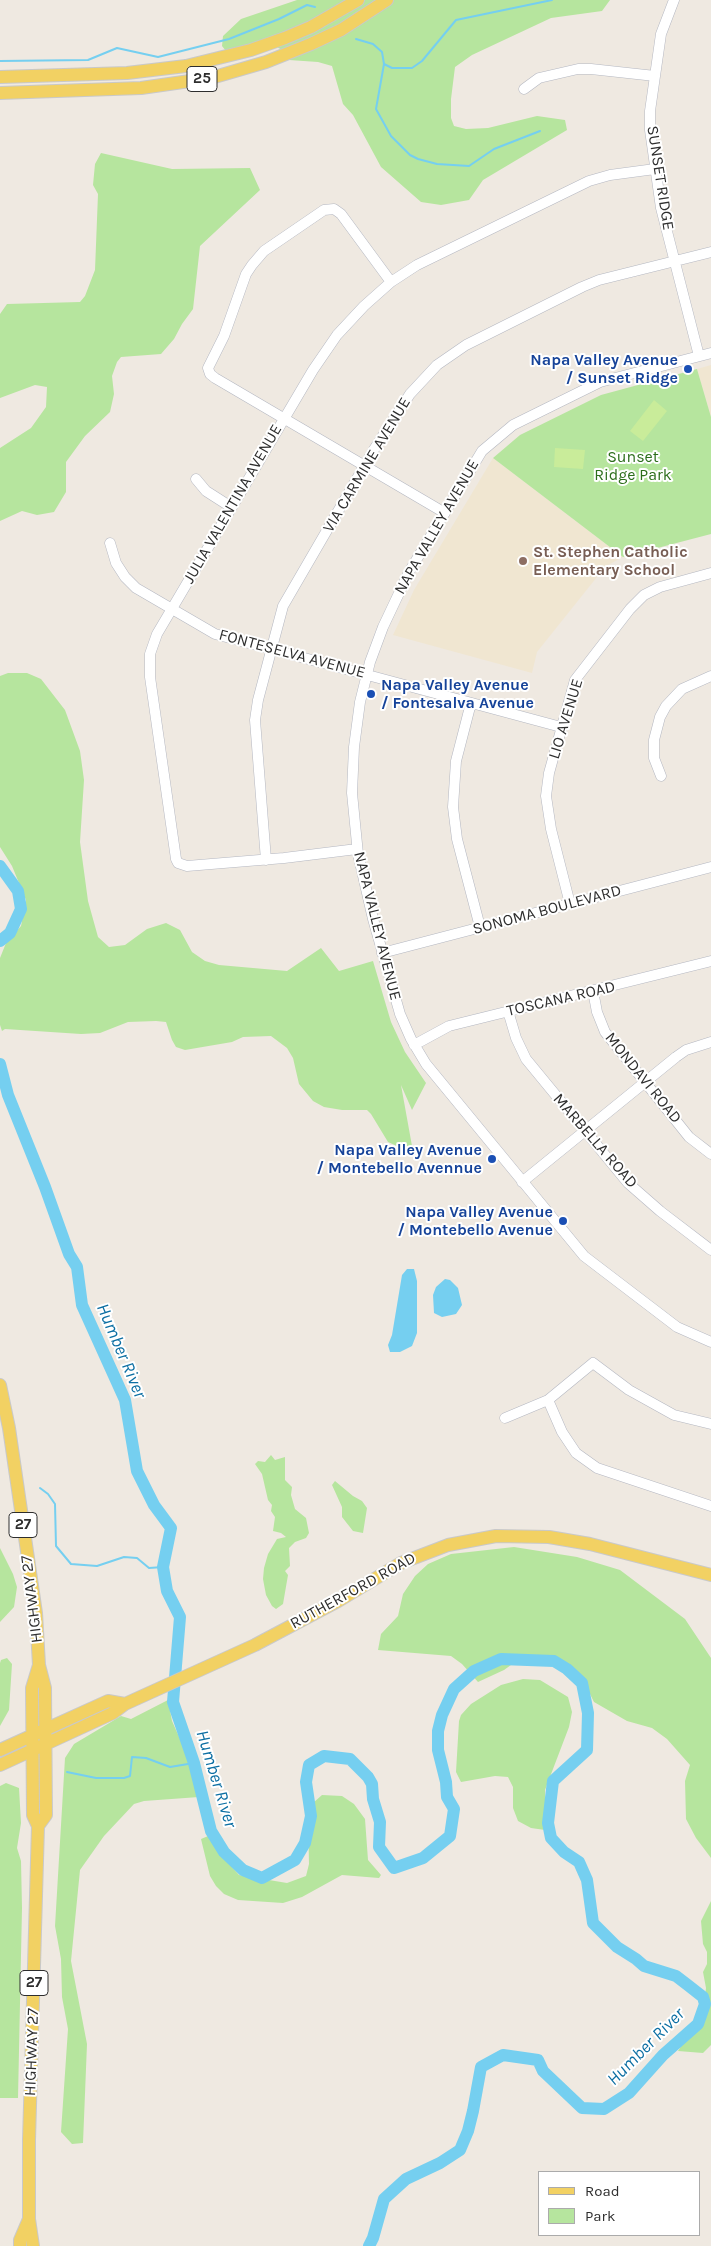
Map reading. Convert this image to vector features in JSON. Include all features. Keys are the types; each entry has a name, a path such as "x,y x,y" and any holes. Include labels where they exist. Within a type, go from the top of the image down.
{"main road":[{"name":"25","path":"0,77 127,73 186,66 251,50 285,38 358,0"},
{"name":"25","path":"0,93 141,88 181,84 220,75 266,62 311,44 341,30 387,0"},
{"name":"HIGHWAY 27","path":"0,1385 9,1428 36,1613 39,1665 45,1688 47,1743 46,1815 38,1826"},
{"name":"RUTHERFORD ROAD","path":"0,1765 113,1713 125,1704 255,1645 338,1601 401,1563 433,1550 468,1540 510,1535 561,1538 711,1575"},
{"name":"HIGHWAY 27","path":"33,2246 29,2219 38,1826 33,1815 32,1688 39,1665"},
{"name":"RUTHERFORD ROAD","path":"0,1750 108,1701 125,1704"},
{"name":"HIGHWAY 27","path":"20,2246 20,2240 29,2219"}],"street":[{"name":"SUNSET RIDGE","path":"674,0 661,34 650,119 661,208 699,356"},
{"path":"524,89 539,78 578,69 655,76"},
{"name":"JULIA VALENTINA AVENUE","path":"357,849 266,860 182,866 176,859 150,665 153,644 231,507 313,370 337,335 364,306 391,282 436,255 589,181 610,175 655,169"},
{"path":"391,282 341,214 329,208 264,251 252,265 246,274 224,336 208,368 210,374 215,378 444,513"},
{"name":"VIA CARMINE AVENUE","path":"266,860 255,720 283,606 364,466 410,394 437,365 466,344 599,280 711,252"},
{"name":"NAPA VALLEY AVENUE","path":"711,353 600,382 513,425 482,451 444,513 391,607 367,675 358,716 353,765 353,805 357,849 366,891 400,1014 414,1045 437,1078 572,1245 592,1263 678,1327 711,1342"},
{"path":"196,479 206,491 231,507"},
{"name":"FONTESELVA AVENUE","path":"110,543 116,563 125,577 136,588 215,634 561,727"},
{"name":"LIO AVENUE","path":"570,904 551,829 546,796 549,773 561,727 578,676 633,605 644,595 660,587 711,573"},
{"path":"662,776 654,758 654,740 660,718 666,706 682,689 711,676"},
{"path":"471,703 456,760 453,807 457,839 480,927"},
{"name":"SONOMA BOULEVARD","path":"382,953 711,867"},
{"name":"TOSCANA ROAD","path":"414,1045 449,1026 711,961"},
{"name":"MONDAVI ROAD","path":"593,991 597,1012 605,1032 689,1137 709,1148"},
{"name":"MARBELLA ROAD","path":"508,1011 516,1038 526,1059 628,1183 660,1211 711,1250"},
{"path":"522,1182 686,1050 711,1042"},
{"path":"505,1418 548,1400 593,1363 629,1390 674,1415 711,1424"},
{"path":"548,1400 562,1432 576,1453 596,1468 711,1506"}],"shaded area":[{"path":"711,365 711,417 697,369"},
{"name":"St. Stephen Catholic Elementary School","path":"493,458 623,557 608,565 597,577 537,652 532,673 393,635 414,590"}],"green space":[{"path":"297,0 610,0 602,11 551,18 472,55 455,67 451,99 451,118 454,126 466,129 488,128 537,116 565,120 567,130 483,180 469,200 441,205 421,202 381,167 353,115 343,104 332,66 318,62 289,60 284,51 273,45 226,51 222,46 223,36 241,19"},
{"path":"101,153 172,169 250,168 260,190 200,246 193,309 174,339 161,354 121,357 117,362 112,376 114,394 110,412 85,436 66,462 66,492 54,512 37,515 22,511 0,521 0,448 31,428 46,407 47,387 35,385 0,398 0,314 7,304 80,302 85,296 95,270 98,194 93,185 95,164"},
{"name":"Sunset Ridge Park","path":"697,369 711,417 711,534 623,557 493,458 520,435 601,395"},
{"path":"654,400 667,411 643,441 630,431"},
{"path":"555,448 585,450 583,469 554,467"},
{"path":"8,673 27,673 41,679 65,710 80,751 84,780 80,842 88,901 98,937 109,947 125,945 147,929 166,923 180,930 192,952 205,961 219,965 287,971 321,948 339,971 373,961 391,1022 405,1052 426,1083 412,1110 401,1085 412,1146 399,1147 388,1142 367,1110 342,1110 324,1107 313,1101 299,1084 293,1058 287,1048 271,1036 243,1037 232,1042 185,1050 176,1047 166,1022 128,1022 100,1033 81,1034 5,1029 2,1031 0,1025 0,958 6,943 21,926 26,900 12,866 0,847 0,676"},
{"path":"271,1455 275,1460 285,1457 285,1480 292,1487 291,1495 295,1509 306,1518 309,1533 306,1538 295,1542 289,1548 290,1566 285,1571 288,1575 283,1604 276,1609 272,1606 266,1595 263,1579 264,1568 268,1554 277,1539 286,1537 281,1533 273,1531 275,1517 271,1511 272,1505 268,1500 262,1474 255,1464 258,1461 265,1462"},
{"path":"335,1481 362,1501 367,1508 363,1533 353,1531 342,1517 342,1507 332,1485"},
{"path":"514,1547 577,1557 620,1570 685,1619 711,1658 711,1858 696,1838 686,1819 685,1781 690,1765 667,1739 652,1728 627,1721 594,1702 589,1692 564,1665 549,1656 525,1655 504,1670 478,1682 462,1664 451,1656 378,1650 381,1634 398,1616 403,1594 415,1576 428,1564 451,1554"},
{"path":"0,1548 13,1574 17,1587 14,1607 0,1622"},
{"path":"7,1658 12,1664 9,1710 0,1726 0,1663 1,1660"},
{"path":"523,1679 540,1680 568,1697 572,1712 569,1727 545,1790 545,1830 531,1828 518,1821 513,1808 513,1787 508,1777 495,1776 461,1782 456,1772 461,1715 471,1704 501,1685"},
{"path":"168,1700 172,1721 192,1766 199,1797 144,1801 134,1804 104,1836 80,1870 71,1961 87,2044 83,2143 72,2144 61,2132 68,2029 62,1997 61,1959 55,1926 65,1758 74,1744 121,1716 131,1719"},
{"path":"6,1783 19,1788 21,1823 17,1848 21,1861 22,1908 18,2098 0,2098 0,1786"},
{"path":"322,1795 342,1796 354,1804 365,1819 368,1860 381,1875 379,1878 342,1875 302,1897 283,1903 238,1900 224,1894 216,1886 210,1876 201,1839 213,1834 222,1856 239,1875 287,1883 306,1876 309,1864 308,1816 313,1803"},
{"path":"711,1901 711,2045 703,2053 678,2051 703,2011 706,1988 703,1972 707,1964 707,1952 703,1944 701,1921"}],"water":[{"path":"407,1269 414,1269 417,1281 417,1333 412,1346 400,1352 390,1352 388,1345 392,1335 402,1275"},
{"path":"445,1279 450,1280 458,1288 462,1305 456,1314 442,1317 434,1313 433,1295 436,1287"}],"waterway":[{"path":"384,64 392,68 412,68 422,61 456,20 552,0"},
{"path":"0,61 88,60 117,48 158,57 229,39 279,19 307,5 315,7"},
{"path":"356,39 373,44 382,52 384,64 376,109 391,136 410,155 437,164 469,166 494,149 540,131"},
{"name":"Humber River","path":"0,866 18,891 21,909 10,933 0,941"},
{"name":"Humber River","path":"0,1064 8,1095 45,1187 69,1254 77,1267 82,1305 125,1400 137,1471 154,1505 171,1528 163,1567 167,1591 180,1617 173,1702 194,1763 211,1831 224,1852 243,1870 262,1878 295,1860 305,1843 311,1816 306,1782 309,1765 324,1756 350,1759 368,1777 372,1784 373,1799 380,1822 379,1847 394,1868 423,1858 450,1836 454,1809 447,1797 446,1782 438,1750 438,1731 442,1715 454,1689 474,1671 501,1659 554,1661 567,1669 582,1683 588,1713 587,1750 553,1781 548,1823 551,1838 564,1852 579,1862 587,1880 593,1923 617,1947 644,1966 676,1976 703,1997 705,2004 698,2024 663,2055 629,2093 604,2109 582,2108 543,2071 538,2060 503,2055 481,2067 468,2131 460,2150 440,2163 406,2179 384,2199 369,2246"},
{"path":"40,1488 48,1494 55,1504 56,1546 71,1564 97,1566 124,1557 137,1558 149,1568 163,1567"},
{"path":"67,1772 96,1778 124,1778 130,1776 132,1757 146,1758 170,1767 194,1763"}],"place":[{"name":"Napa Valley Avenue / Sunset Ridge","path":"688,369"},
{"name":"St. Stephen Catholic Elementary School","path":"523,561"},
{"name":"Napa Valley Avenue / Fontesalva Avenue","path":"371,694"},
{"name":"Napa Valley Avenue / Montebello Avennue","path":"492,1159"},
{"name":"Napa Valley Avenue / Montebello Avenue","path":"563,1221"}]}
